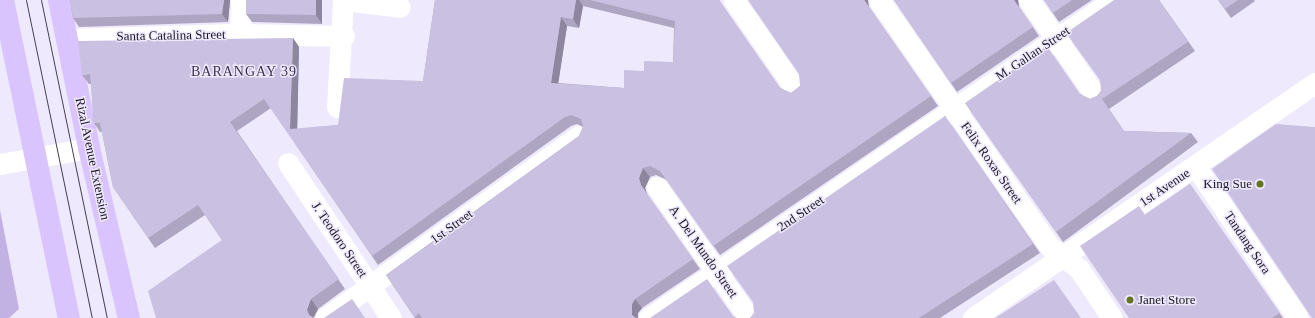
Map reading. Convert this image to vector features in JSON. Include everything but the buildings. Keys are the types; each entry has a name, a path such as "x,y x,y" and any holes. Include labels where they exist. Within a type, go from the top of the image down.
{"main road":[{"path":"3,0 34,158 69,318"},
{"name":"Rizal Avenue Extension","path":"59,0 89,148 129,318"}],"street":[{"name":"Santa Catalina Street","path":"67,39 240,34 241,0"},
{"path":"337,107 344,36 344,0 400,7"},
{"path":"734,0 796,90"},
{"name":"Felix Roxas Street","path":"879,0 1050,247 1078,269 1112,318"},
{"path":"1029,0 1096,96"},
{"name":"M. Gallan Street","path":"954,109 1113,0"},
{"path":"240,34 344,36"},
{"name":"1st Avenue","path":"973,318 1196,167 1315,83"},
{"name":"2nd Street","path":"649,318 954,109"},
{"name":"1st Street","path":"324,318 578,136"},
{"path":"0,164 89,148"},
{"name":"J. Teodoro Street","path":"288,162 392,318"},
{"name":"Tandang Sora","path":"1196,167 1298,318"},
{"name":"A. Del Mundo Street","path":"657,187 749,318"}],"shaded area":[{"path":"0,210 19,309 9,318 0,318"}],"tram line":[{"path":"26,0 92,318"},
{"path":"41,0 107,318"}],"place":[{"name":"King Sue","path":"1260,184"},
{"name":"Janet Store","path":"1130,300"}],"district":[{"name":"BARANGAY 39","path":"244,72"}]}
